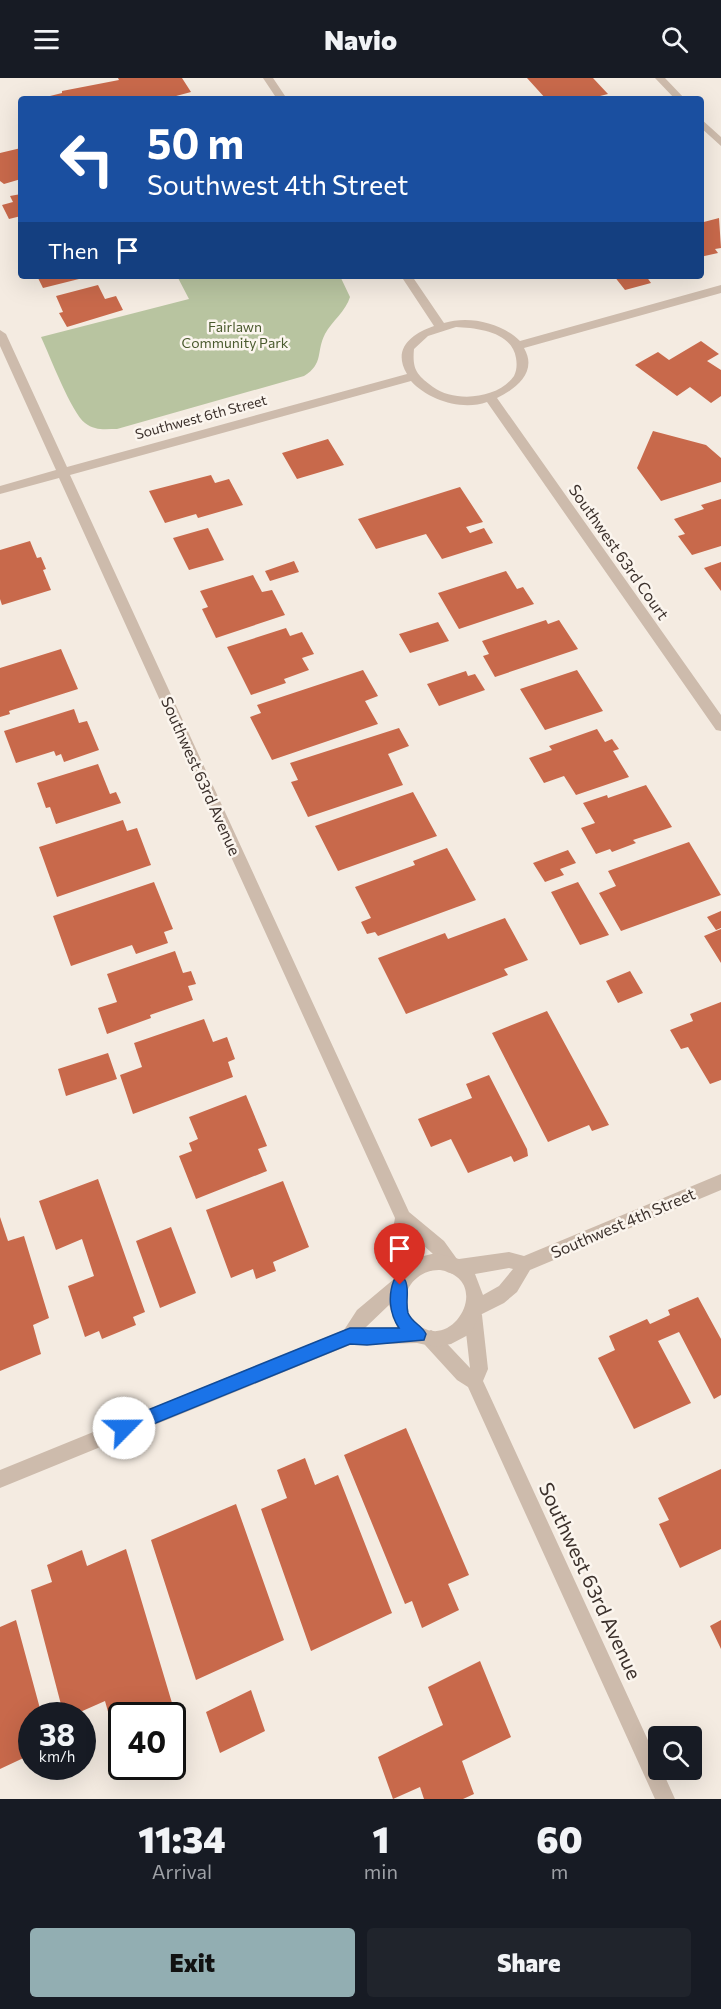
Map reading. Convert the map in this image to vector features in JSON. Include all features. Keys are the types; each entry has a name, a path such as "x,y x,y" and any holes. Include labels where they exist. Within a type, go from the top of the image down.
{"street":[{"path":"268,78 280,96"},
{"path":"660,78 677,96"},
{"path":"704,125 721,143"},
{"path":"408,279 441,326"},
{"path":"517,346 721,289"},
{"path":"455,323 485,326 499,331 517,346 523,366 520,376 513,385 490,397 460,400 445,398 419,385 411,377 407,367 406,357 410,347 422,334 455,323"},
{"name":"Southwest 63rd Avenue","path":"0,334 403,1218 438,1247 455,1267"},
{"name":"Southwest 6th Street","path":"0,490 411,377"},
{"name":"Southwest 63rd Court","path":"490,397 721,726"},
{"name":"Southwest 4th Street","path":"350,1336 363,1316 420,1264 442,1262 455,1267 509,1260 524,1264 721,1182"},
{"name":"Southwest 63rd Avenue","path":"402,1282 400,1234 403,1218"},
{"path":"0,1479 350,1336 451,1336 467,1324 473,1312 519,1280 524,1264"},
{"path":"455,1267 472,1286 479,1369 474,1381"},
{"path":"402,1282 397,1296 402,1319 409,1328 425,1336"},
{"name":"Southwest 63rd Avenue","path":"425,1336 463,1374 474,1381 665,1799"}],"green space":[{"name":"Fairlawn Community Park","path":"179,279 341,279 350,297 325,334 317,362 304,376 117,429 100,429 85,423 73,408 41,337 189,299"}],"building":[{"path":"118,78 182,78 191,92 176,96 50,96 62,93 62,91 119,80"},
{"path":"527,78 593,78 608,94 600,96 543,96"},
{"path":"18,149 18,180 4,184 0,181 0,153"},
{"path":"18,195 18,217 9,219 2,205 13,202 10,196"},
{"path":"719,218 721,248 715,249 718,253 704,256 704,222"},
{"path":"38,279 79,279 43,288"},
{"path":"616,279 648,279 651,283 625,290"},
{"path":"98,285 105,299 116,296 123,310 67,327 59,313 63,312 56,296"},
{"path":"701,341 719,354 707,361 721,370 721,396 711,403 690,387 677,396 635,365 658,352 669,360"},
{"path":"653,431 706,445 721,458 721,482 661,501 637,468"},
{"path":"328,439 344,465 297,479 282,453"},
{"path":"211,475 215,483 229,479 243,505 198,518 196,514 165,523 149,491"},
{"path":"460,487 483,522 466,527 470,533 484,528 493,543 442,559 426,534 376,549 358,519"},
{"path":"721,499 721,546 692,555 678,536 685,534 674,519 704,509 701,505"},
{"path":"208,528 224,560 189,570 173,538"},
{"path":"30,541 37,558 41,557 46,569 43,570 51,590 2,605 0,550"},
{"path":"294,561 299,572 270,581 265,571"},
{"path":"721,562 721,591 704,568"},
{"path":"506,571 517,589 523,587 534,604 459,629 438,593"},
{"path":"253,575 262,592 272,590 285,615 216,638 202,609 208,607 200,591"},
{"path":"546,620 548,624 559,620 578,649 495,677 483,656 489,654 482,641"},
{"path":"438,622 449,641 410,653 399,634"},
{"path":"286,628 290,636 302,632 314,654 302,658 309,670 284,679 286,683 251,695 227,647"},
{"path":"61,649 78,689 9,711 10,714 0,717 0,668"},
{"path":"363,670 378,696 365,701 378,724 272,760 250,717 261,713 257,705"},
{"path":"577,670 603,711 545,730 520,689"},
{"path":"466,671 468,676 475,674 485,690 439,706 427,684"},
{"path":"74,709 79,723 87,721 99,750 64,762 61,754 56,756 54,751 16,763 4,731"},
{"path":"399,728 409,746 388,754 403,785 308,817 291,782 298,780 290,763"},
{"path":"597,729 605,742 612,739 619,749 613,751 629,777 576,795 564,776 544,783 529,758 552,750 549,746"},
{"path":"98,764 110,794 116,792 121,803 56,824 50,807 46,808 37,783"},
{"path":"646,785 672,827 633,840 636,843 612,852 610,849 596,854 581,828 595,823 583,803 607,795 608,798"},
{"path":"413,792 437,836 338,871 315,826"},
{"path":"123,820 127,831 137,828 151,865 57,897 39,847"},
{"path":"689,842 721,895 621,931 599,893 616,886 608,871"},
{"path":"447,848 476,900 378,936 375,932 367,934 361,922 371,918 355,887 415,865 413,861"},
{"path":"568,850 576,863 560,869 564,875 545,882 533,863"},
{"path":"154,882 173,929 164,932 168,943 136,954 132,945 71,966 53,916"},
{"path":"578,882 609,935 580,945 551,892"},
{"path":"721,911 721,928 716,930 707,917"},
{"path":"505,918 528,960 504,969 508,975 406,1014 378,958 445,933 448,939"},
{"path":"721,929 721,963 704,936"},
{"path":"175,951 183,973 191,971 196,984 188,986 193,1000 150,1015 151,1018 107,1034 98,1008 117,1002 107,974"},
{"path":"630,971 643,993 618,1003 606,981"},
{"path":"721,1002 721,1080 710,1084 688,1047 681,1049 670,1030 693,1021 690,1014"},
{"path":"547,1011 609,1125 592,1131 589,1125 548,1142 492,1033"},
{"path":"204,1019 213,1042 227,1037 235,1059 228,1062 233,1077 133,1114 120,1075 142,1067 134,1043"},
{"path":"108,1053 117,1079 66,1096 58,1069"},
{"path":"489,1075 527,1149 528,1156 514,1162 511,1156 468,1173 451,1139 431,1147 418,1119 472,1098 466,1084"},
{"path":"246,1095 267,1146 258,1149 267,1171 196,1199 179,1156 192,1151 189,1143 198,1139 189,1117"},
{"path":"98,1179 145,1312 133,1317 136,1325 102,1339 99,1331 85,1337 68,1286 94,1276 82,1239 56,1250 39,1201"},
{"path":"283,1181 309,1247 273,1262 276,1271 256,1279 253,1269 231,1278 206,1210"},
{"path":"0,1217 8,1241 24,1236 49,1318 33,1325 41,1354 0,1371"},
{"path":"171,1227 196,1293 160,1308 136,1241"},
{"path":"698,1297 721,1339 721,1395 714,1399 679,1332 658,1341 691,1403 634,1429 598,1358 615,1350 609,1336 647,1319 650,1324 670,1315 668,1310"},
{"path":"406,1428 469,1575 448,1584 459,1610 422,1628 412,1601 405,1604 344,1455"},
{"path":"305,1458 315,1485 338,1475 392,1613 311,1651 261,1509 287,1498 277,1470"},
{"path":"721,1469 721,1549 680,1568 659,1524 669,1520 658,1498"},
{"path":"236,1504 284,1640 196,1680 151,1540"},
{"path":"126,1549 172,1702 108,1702 108,1712 105,1701 96,1705 96,1702 60,1702 31,1590 52,1582 47,1565 82,1550 87,1566"},
{"path":"16,1620 38,1702 18,1702 18,1761 0,1769 0,1627"},
{"path":"721,1620 721,1649 710,1626"},
{"path":"480,1661 511,1737 462,1761 474,1794 463,1799 424,1799 420,1787 393,1799 378,1757 443,1725 428,1687"},
{"path":"251,1690 265,1731 220,1753 206,1712"}],"route":[{"path":"124,1428 350,1336 418,1334 402,1319 397,1296 400,1285"}]}
